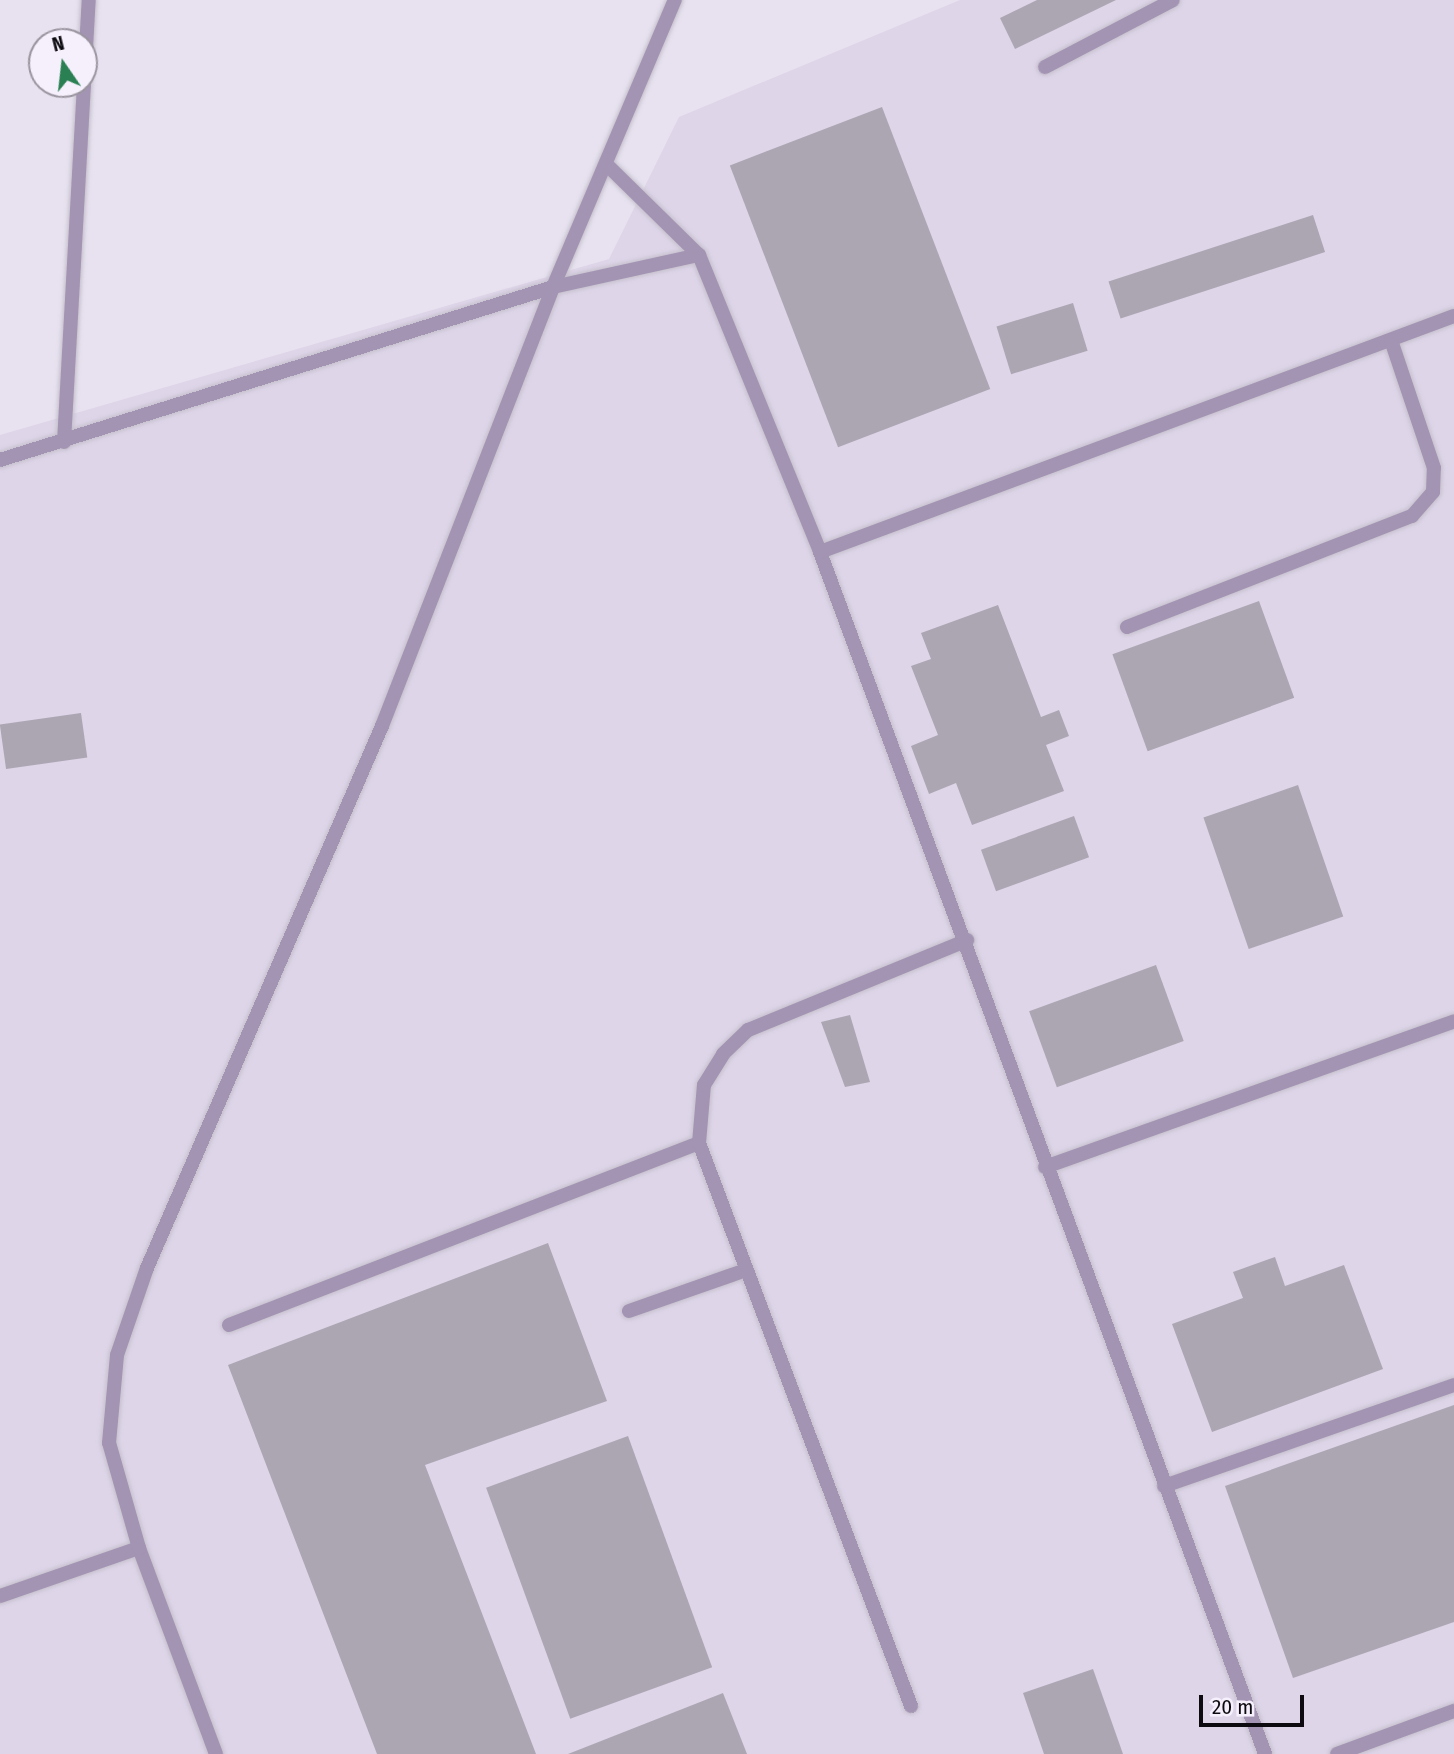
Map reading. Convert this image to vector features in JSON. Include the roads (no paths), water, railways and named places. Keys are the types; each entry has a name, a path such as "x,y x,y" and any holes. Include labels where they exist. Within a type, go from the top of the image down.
{"lane":[{"path":"64,442 89,0"},
{"path":"216,1754 139,1548 109,1443 117,1355 147,1268 382,726 553,287 675,0"},
{"path":"1045,67 1173,0"},
{"path":"607,165 699,255 820,552 967,940 1045,1167 1265,1754"},
{"path":"0,460 553,287 699,255"},
{"path":"820,552 1454,316"},
{"path":"1127,627 1412,516 1433,492 1434,468 1391,340"},
{"path":"911,1706 699,1143 704,1085 723,1054 748,1030 967,940"},
{"path":"1045,1167 1454,1021"},
{"path":"229,1325 699,1143"},
{"path":"629,1311 746,1270"},
{"path":"1164,1486 1454,1385"},
{"path":"0,1596 139,1548"},
{"path":"1337,1754 1454,1711"}]}
